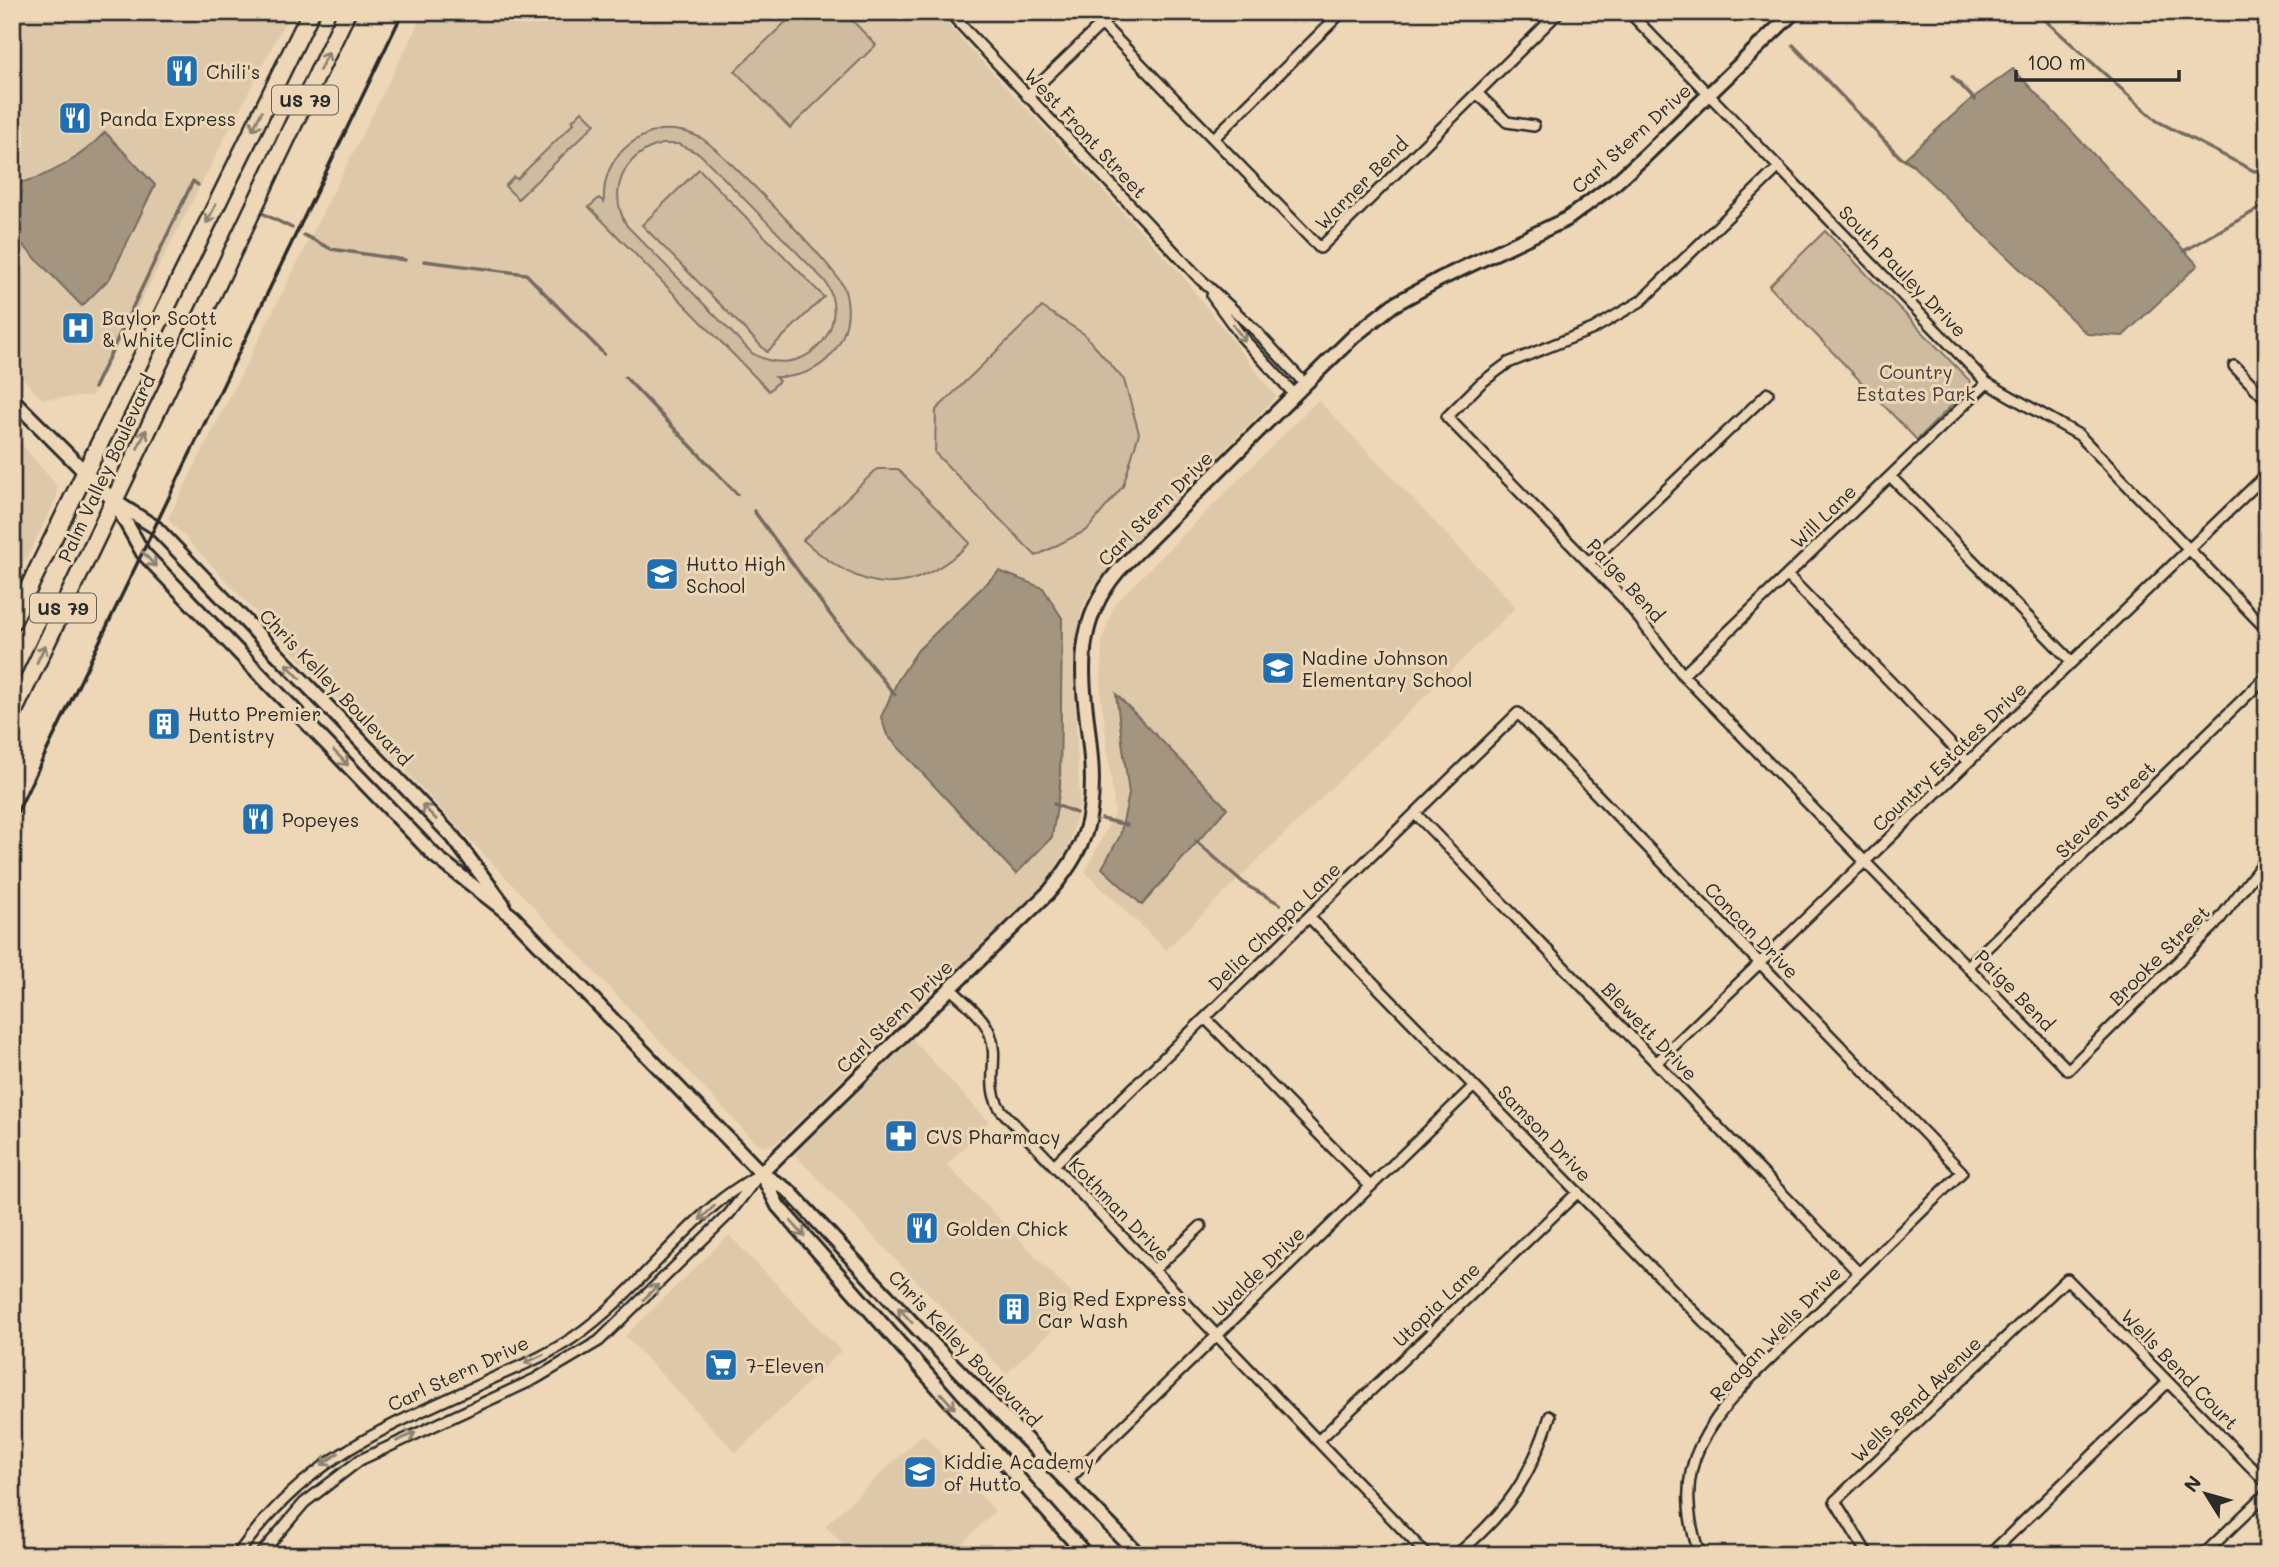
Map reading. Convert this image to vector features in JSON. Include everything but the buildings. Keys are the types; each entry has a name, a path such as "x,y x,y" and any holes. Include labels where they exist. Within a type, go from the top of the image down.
{"highway":[{"name":"Palm Valley Boulevard","path":"12,622 311,12"},
{"name":"Palm Valley Boulevard","path":"12,715 347,12"}],"main road":[{"name":"Carl Stern Drive","path":"761,1172 1049,892 1076,857 1090,810 1084,646 1091,616 1102,592 1118,571 1354,336 1393,305 1567,219 1588,205 1644,157 1794,12"},
{"name":"Chris Kelley Boulevard","path":"12,399 114,501 155,527 453,837 513,917 761,1172 789,1191 918,1329 1139,1555"},
{"name":"Chris Kelley Boulevard","path":"114,501 142,553 435,856 513,917"},
{"name":"Chris Kelley Boulevard","path":"761,1172 778,1206 1086,1555"}],"street":[{"name":"West Front Street","path":"949,12 1199,278 1256,331 1305,384"},
{"name":"Warner Bend","path":"1090,12 1320,248 1559,12"},
{"path":"1027,96 1114,12"},
{"path":"1214,138 1342,12"},
{"name":"South Pauley Drive","path":"1629,12 1987,383 2079,435 2267,629"},
{"path":"1477,93 1507,122 1534,126"},
{"name":"Paige Bend","path":"1779,167 1641,301 1593,329 1508,363 1481,383 1447,418 1624,599 1683,675 2068,1070"},
{"name":"West Front Street","path":"1199,278 1241,336 1294,394"},
{"path":"2234,366 2267,400"},
{"name":"Will Lane","path":"1683,675 1987,383"},
{"path":"1589,563 1768,393"},
{"name":"Country Estates Drive","path":"1656,1063 2267,474"},
{"path":"1890,476 2072,662"},
{"path":"1787,575 1968,762"},
{"name":"Steven Street","path":"1968,966 2267,676"},
{"name":"Delia Chappa Lane","path":"1054,1165 1518,713"},
{"name":"Concan Drive","path":"1518,713 1962,1172"},
{"name":"Blewett Drive","path":"1415,813 1859,1273"},
{"name":"Brooke Street","path":"2068,1070 2215,925 2267,858"},
{"name":"Samson Drive","path":"1309,916 1755,1374"},
{"name":"Kothman Drive","path":"950,988 982,1020 991,1035 991,1088 995,1100 1427,1555"},
{"path":"1205,1018 1370,1186"},
{"name":"Uvalde Drive","path":"1067,1480 1474,1086"},
{"name":"Carl Stern Drive","path":"237,1555 279,1502 335,1455 377,1431 543,1356 576,1336 609,1309 718,1202 761,1172"},
{"name":"Carl Stern Drive","path":"260,1555 304,1503 360,1460 535,1379 599,1341 729,1214 761,1172"},
{"name":"Reagan Wells Drive","path":"1700,1555 1691,1530 1690,1477 1699,1447 1715,1421 1755,1374 1962,1172"},
{"name":"Utopia Lane","path":"1318,1441 1577,1192"},
{"path":"1154,1270 1200,1226"},
{"name":"Wells Bend Court","path":"2067,1279 2267,1483"},
{"name":"Wells Bend Avenue","path":"1868,1555 1835,1501 2067,1279"},
{"path":"1989,1555 2168,1382"},
{"path":"1456,1555 1515,1496 1539,1451 1550,1416"},
{"path":"2203,1555 2267,1493"}],"shaded area":[{"path":"12,12 290,12 92,396 42,399 12,367"},
{"name":"Hutto High School","path":"424,12 936,12 1182,275 1276,397 1114,563 1094,586 1082,609 1073,664 1080,803 1069,845 1057,866 1039,889 777,1142 764,1147 753,1140 168,519"},
{"path":"2013,69 2198,265 2123,336 2087,334 1905,158 1970,100"},
{"path":"105,132 155,185 110,278 82,306 12,234 12,184 63,166"},
{"name":"Nadine Johnson Elementary School","path":"1318,400 1516,607 1166,950 1085,872 1115,812 1101,696 1102,640 1115,603"},
{"path":"12,433 57,486 57,497 12,588"},
{"path":"999,571 1043,588 1062,618 1060,788 1052,837 1016,874 887,735 881,717 898,680 918,650"},
{"path":"1116,694 1227,808 1142,905 1102,868 1120,836 1129,794"},
{"path":"912,1039 989,1122 947,1165 1081,1303 1006,1374 794,1154"},
{"path":"729,1235 841,1351 736,1453 625,1336"},
{"name":"Kiddie Academy of Hutto","path":"923,1434 995,1511 951,1555 853,1555 825,1526"}],"green space":[{"path":"796,12 844,12 876,45 790,128 735,71"},
{"path":"582,111 595,124 518,199 505,186 514,177 517,179 574,123 572,121"},
{"path":"660,130 686,132 713,147 801,235 836,276 844,288 848,305 847,323 837,347 820,365 799,375 775,377 779,381 769,391 589,207 599,198 604,202 607,176 618,156 626,147 647,134","holes":["662,144 678,144 700,154 825,281 832,300 833,318 828,334 818,347 804,357 788,361 770,361 752,353 627,226 619,200 622,176 637,156 648,149"]},
{"path":"699,169 824,297 767,352 642,225"},
{"name":"Country Estates Park","path":"1825,231 1970,381 1969,388 1917,440 1769,286"},
{"path":"1042,307 1084,334 1124,380 1139,433 1123,486 1087,530 1036,556 935,453 936,410"},
{"path":"877,469 898,469 970,543 927,574 907,581 886,583 866,580 846,571 803,540"}],"waterway":[{"path":"2036,12 2157,121 2254,171 2267,170"},
{"path":"1793,45 1900,157 1913,165"},
{"path":"1952,76 1975,100"},
{"path":"94,388 193,181 198,185"},
{"path":"2184,251 2267,204"},
{"path":"262,213 292,228"},
{"path":"304,235 331,249 405,260"},
{"path":"424,261 526,274 604,354"},
{"path":"625,377 737,494"},
{"path":"754,511 832,617 895,695"},
{"path":"1054,804 1076,813"},
{"path":"1102,819 1127,825"},
{"path":"1196,841 1246,885 1280,904"}],"railway":[{"path":"12,823 403,12"}],"place":[{"name":"Chili's","path":"182,71"},
{"name":"Panda Express","path":"75,118"},
{"name":"Baylor Scott & White Clinic","path":"78,328"},
{"name":"Hutto High School","path":"662,574"},
{"name":"Nadine Johnson Elementary School","path":"1278,668"},
{"name":"Hutto Premier Dentistry","path":"164,724"},
{"name":"Popeyes","path":"258,819"},
{"name":"CVS Pharmacy","path":"901,1136"},
{"name":"Golden Chick","path":"922,1228"},
{"name":"Big Red Express Car Wash","path":"1014,1309"},
{"name":"7-Eleven","path":"721,1365"},
{"name":"Kiddie Academy of Hutto","path":"920,1472"}]}
